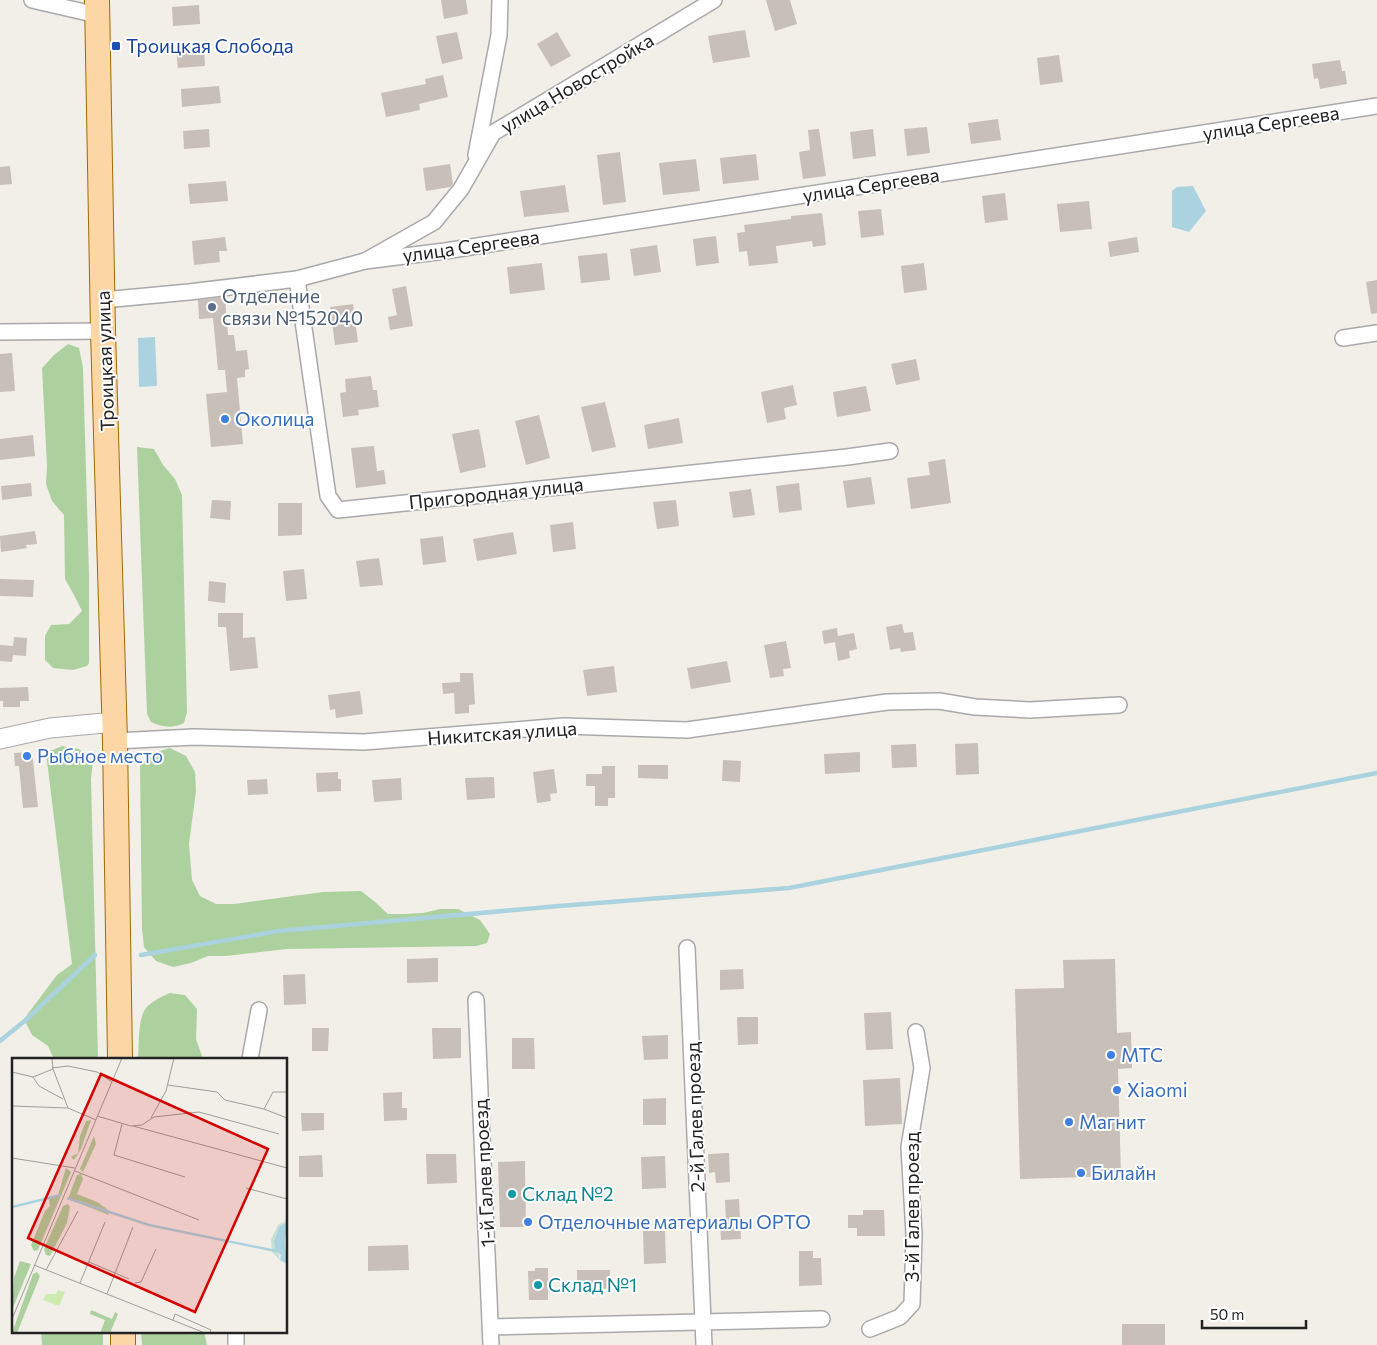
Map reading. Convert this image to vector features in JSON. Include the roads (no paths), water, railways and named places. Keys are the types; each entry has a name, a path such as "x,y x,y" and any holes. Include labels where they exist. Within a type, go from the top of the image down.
{"main road":[{"name":"Троицкая улица","path":"97,7 103,331 115,732 120,1058"},
{"path":"123,1332 123,1345"}],"street":[{"path":"32,0 97,7"},
{"path":"474,166 499,35 500,0"},
{"name":"улица Новостройка","path":"103,300 296,279 365,261 434,222 461,189 493,133 714,0"},
{"name":"улица Сергеева","path":"365,261 460,248 1377,106"},
{"name":"Пригородная улица","path":"296,279 328,496 338,510 890,451"},
{"path":"0,332 103,331"},
{"path":"1343,338 1377,333"},
{"name":"Никитская улица","path":"115,732 194,737 364,742 564,726 687,730 887,702 939,701 975,707 1030,710 1119,705"},
{"path":"0,739 50,728 115,732"},
{"name":"2-й Галев проезд","path":"687,948 704,1345"},
{"name":"1-й Галев проезд","path":"476,1000 491,1345"},
{"path":"250,1058 259,1010"},
{"name":"3-й Галев проезд","path":"870,1328 900,1317 912,1304 914,1234 908,1147 922,1068 916,1032"},
{"path":"491,1327 822,1319"},
{"path":"236,1332 236,1345"}],"water":[{"path":"1193,186 1206,211 1189,232 1172,227 1172,191 1177,187"},
{"path":"155,337 157,386 139,387 138,338"}],"waterway":[{"path":"141,955 279,931 789,888 1377,773"},
{"path":"0,1041 27,1019 95,955"}],"place":[{"name":"Троицкая Слобода","path":"116,46"},
{"name":"Отделение связи №152040","path":"212,307"},
{"name":"Околица","path":"225,419"},
{"name":"Рыбное место","path":"27,756"},
{"name":"МТС","path":"1111,1055"},
{"name":"Xiaomi","path":"1117,1090"},
{"name":"Магнит","path":"1069,1122"},
{"name":"Билайн","path":"1081,1173"},
{"name":"Склад №2","path":"512,1194"},
{"name":"Отделочные материалы ОРТО","path":"528,1222"},
{"name":"Склад №1","path":"538,1285"}]}
